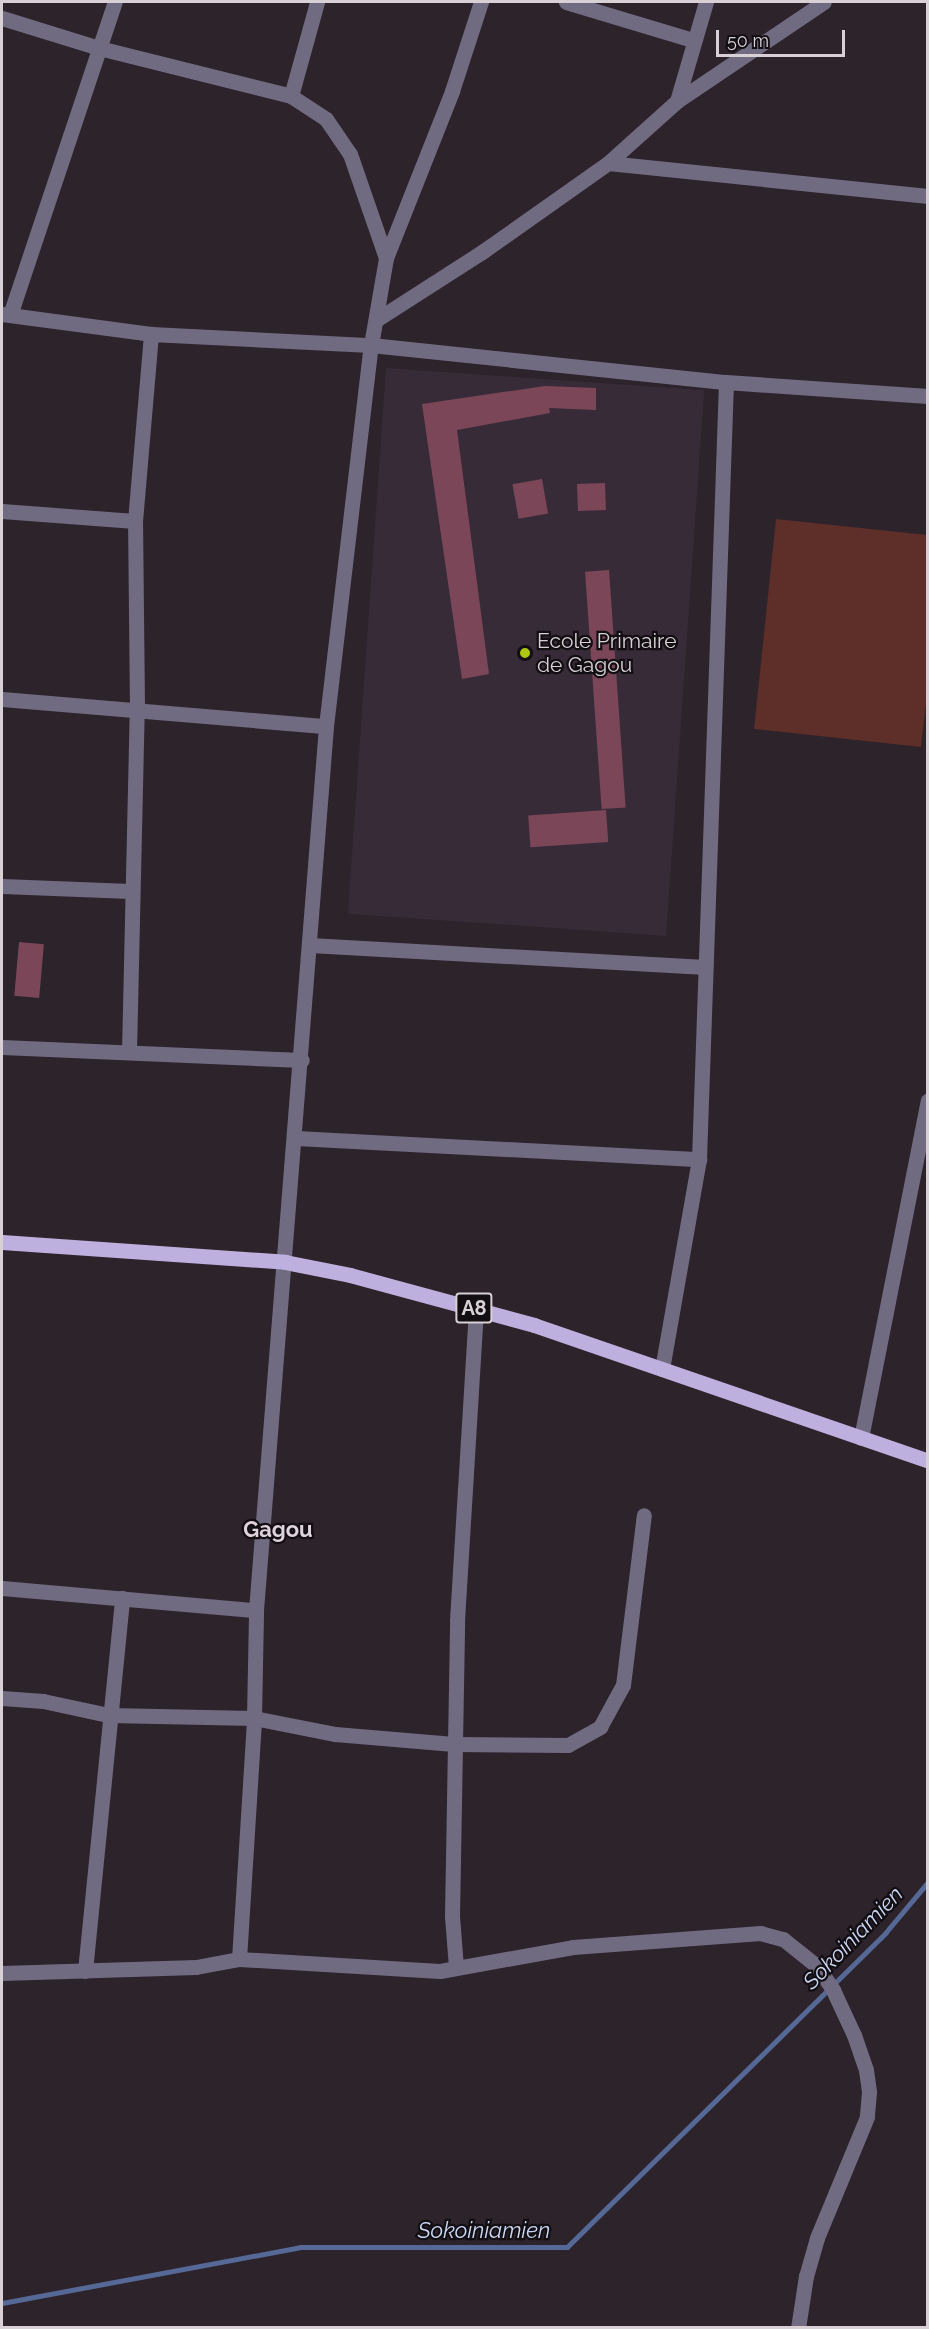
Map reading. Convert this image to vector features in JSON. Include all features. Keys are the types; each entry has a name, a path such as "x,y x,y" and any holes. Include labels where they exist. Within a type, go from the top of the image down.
{"main road":[{"name":"A8","path":"2,1242 285,1262 350,1275 476,1309 927,1461"}],"street":[{"path":"115,2 6,315 151,334 371,345 726,381 927,396"},
{"path":"291,96 317,2"},
{"path":"239,1959 254,1718 256,1610 296,1138 326,726 371,345 386,258 452,91 482,2"},
{"path":"567,2 693,40"},
{"path":"677,101 705,2"},
{"path":"376,320 482,252 608,163 677,101 824,2"},
{"path":"2,18 99,48 291,96 326,119 350,154 386,258"},
{"path":"608,163 927,196"},
{"path":"129,1052 130,891 137,708 135,521 151,334"},
{"path":"662,1370 699,1159 726,381"},
{"path":"2,511 135,521"},
{"path":"2,699 137,708 326,726"},
{"path":"2,886 130,891"},
{"path":"310,945 705,968"},
{"path":"2,1047 302,1060"},
{"path":"861,1438 927,1101"},
{"path":"296,1138 699,1159"},
{"path":"456,1966 453,1916 454,1744 476,1309"},
{"path":"2,1698 43,1701 108,1715 254,1718 335,1734 454,1744 568,1745 600,1727 618,1696 626,1673 644,1515"},
{"path":"2,1588 256,1610"},
{"path":"86,1971 108,1715 122,1599"},
{"path":"2,1973 196,1967 239,1959 429,1971 573,1947 760,1933 783,1939 817,1966 849,2020 866,2070 867,2117 817,2238 806,2276 798,2328"}],"shaded area":[{"name":"Ecole Primaire de Gagou","path":"386,368 704,390 666,936 348,914"},
{"path":"776,519 927,535 928,685 921,747 754,729"}],"building":[{"path":"545,386 596,388 596,410 549,408 550,413 457,430 489,674 462,679 422,404"},
{"path":"542,479 548,513 519,519 512,484"},
{"path":"605,483 606,510 578,511 577,484"},
{"path":"609,570 626,807 602,809 585,572"},
{"path":"606,810 608,842 530,847 528,815"},
{"path":"19,942 44,944 39,998 14,996"}],"waterway":[{"name":"Sokoiniamien","path":"2,2303 300,2247 567,2247 886,1932 928,1882"}],"place":[{"name":"Ecole Primaire de Gagou","path":"525,653"}],"district":[{"name":"Gagou","path":"278,1530"}]}
